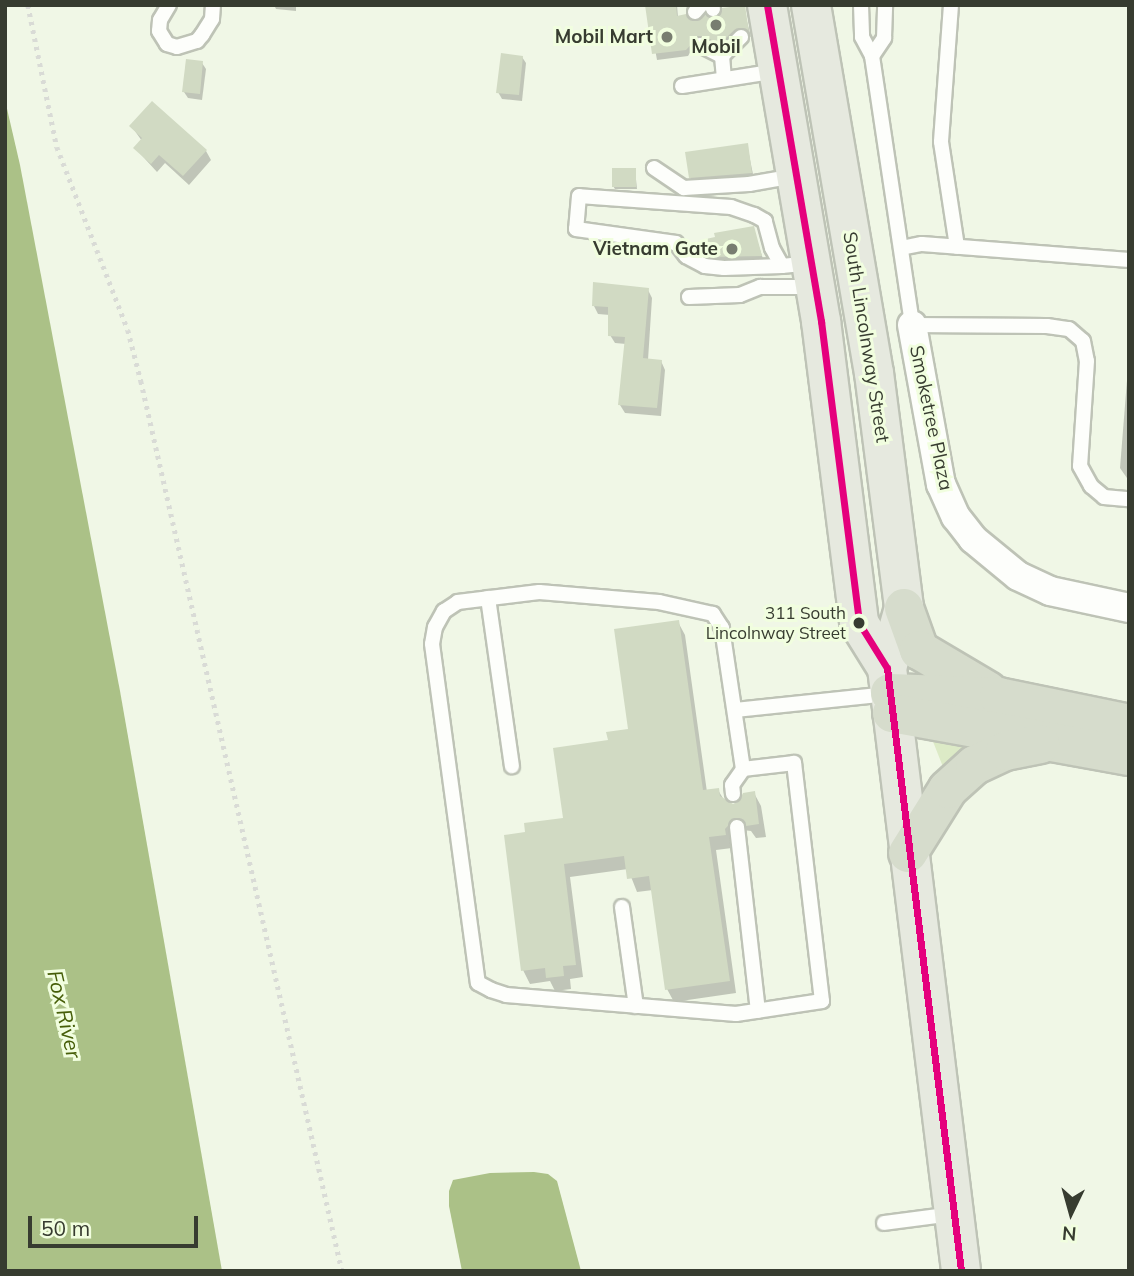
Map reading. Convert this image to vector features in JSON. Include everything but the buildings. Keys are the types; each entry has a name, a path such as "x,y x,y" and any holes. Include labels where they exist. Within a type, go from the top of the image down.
{"highway":[{"path":"904,608 919,650 999,697"},
{"path":"889,691 999,697 1129,723"},
{"path":"889,691 1049,742 1129,756"},
{"path":"908,853 948,789 975,765 1005,751 1049,742"}],"main road":[{"name":"South Lincolnway Street","path":"767,5 797,176 803,272 859,623 889,691"},
{"name":"South Lincolnway Street","path":"811,5 874,373 904,608 889,691 961,1271"}],"street":[{"name":"Smoketree Plaza","path":"912,325 941,485 956,517 973,539 1018,576 1050,591 1129,608"}],"lane":[{"path":"169,5 160,20 159,31 167,44 177,47 197,41 212,19 213,5"},
{"path":"861,5 862,37 872,55 912,325 1047,326 1069,329 1083,341 1087,361 1080,466 1091,486 1104,497 1129,499"},
{"path":"872,55 884,38 885,5"},
{"path":"951,5 941,142 957,247"},
{"path":"700,45 720,49 741,37"},
{"path":"720,49 724,79"},
{"path":"682,86 779,71"},
{"path":"654,168 684,188 749,184 797,176"},
{"path":"579,196 731,207 765,221 772,248 803,272 705,266 686,256 676,243 576,229 579,196"},
{"path":"901,248 922,244 1129,260"},
{"path":"689,297 740,295 803,272"},
{"path":"733,794 732,785 743,769 723,628 713,614 659,602 539,592 458,602 443,611 435,627 432,644 478,983 506,995 736,1014 822,1001 794,764 743,769"},
{"path":"488,598 512,766"},
{"path":"735,710 889,691"},
{"path":"737,827 758,1011"},
{"path":"622,907 636,1006"},
{"path":"884,1223 953,1213"}],"path":[{"path":"28,5 57,147 128,330 141,381 342,1271"}],"shaded area":[{"path":"930,734 1002,741 947,777"}],"water":[{"name":"Fox River","path":"5,100 20,165 120,691 222,1271 5,1271"},
{"path":"490,1173 548,1174 557,1181 581,1271 462,1271 449,1206 449,1191 453,1180"}],"transit line":[{"path":"767,5 821,321 859,623 887,668 961,1271"}],"place":[{"name":"Mobil","path":"716,25"},
{"name":"Mobil Mart","path":"667,37"},
{"name":"Vietnam Gate","path":"732,249"},
{"name":"311 South Lincolnway Street","path":"859,623"}]}
